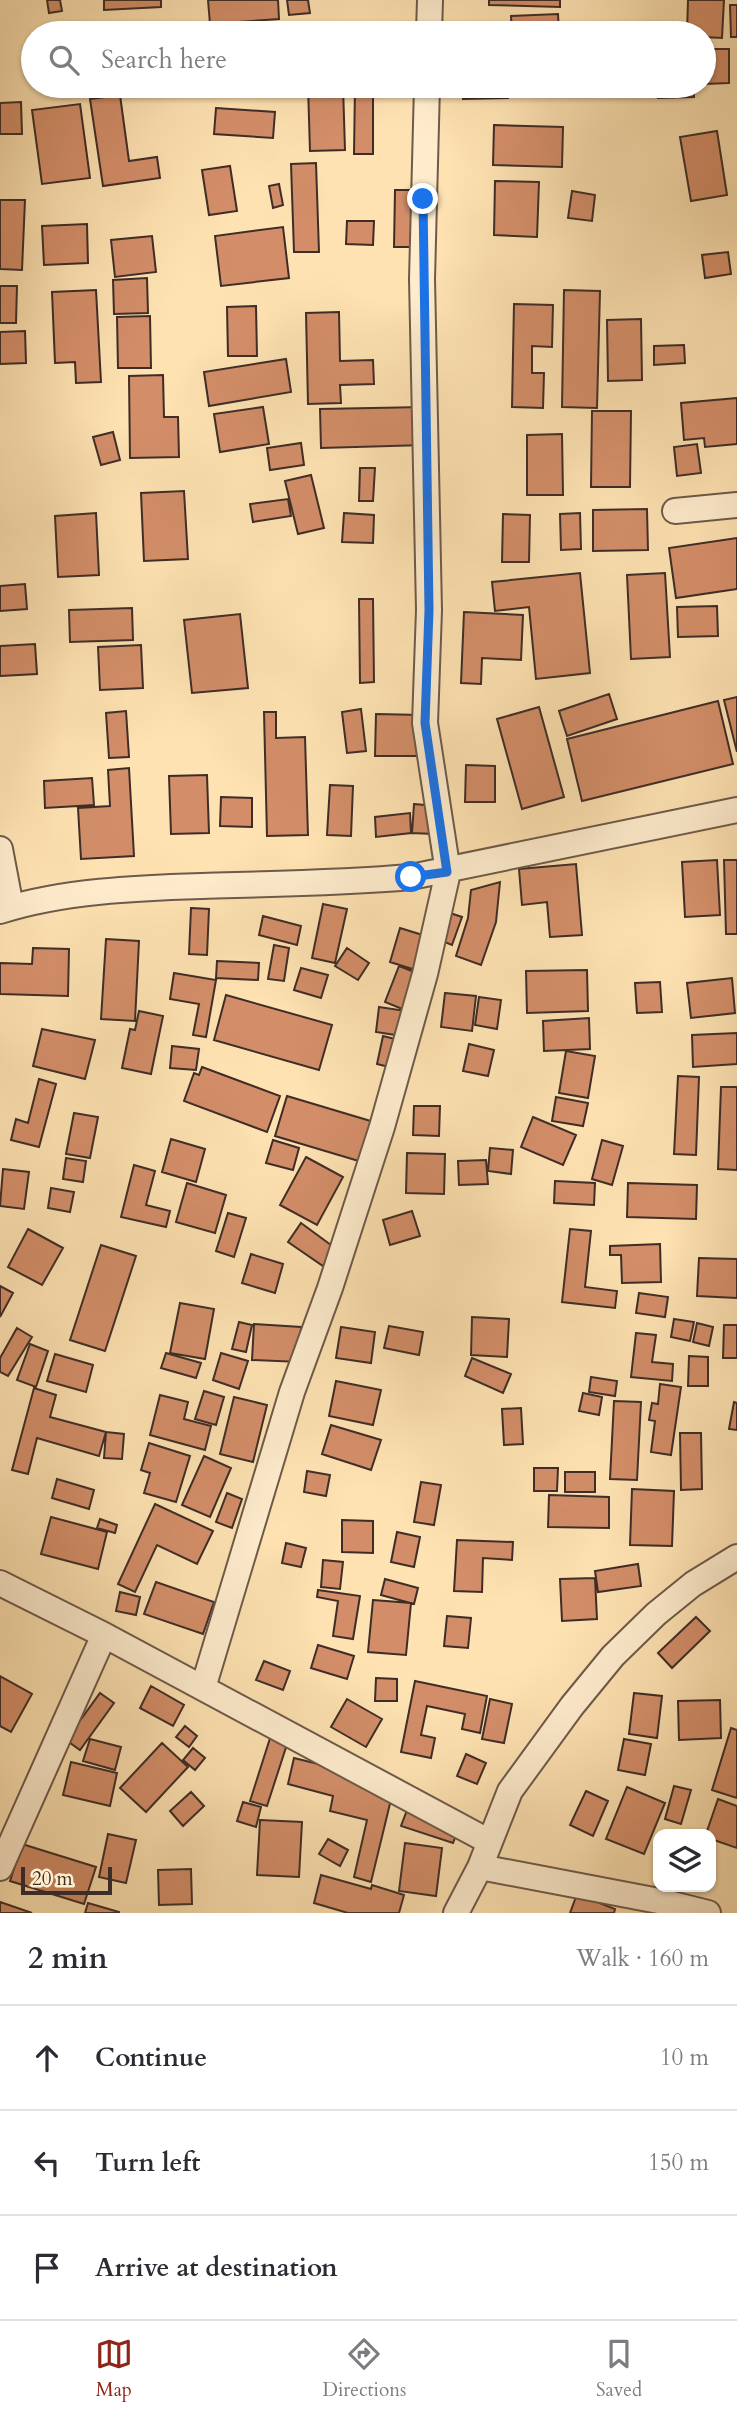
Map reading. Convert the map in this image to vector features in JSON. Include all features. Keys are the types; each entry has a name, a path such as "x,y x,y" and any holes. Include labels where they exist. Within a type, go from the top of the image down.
{"street":[{"path":"429,21 430,0"},
{"path":"203,1688 292,1392 330,1288 382,1128 425,974 447,872 425,723 429,610 422,252 427,98"},
{"path":"675,511 737,505"},
{"path":"0,849 6,909 93,893 139,888 367,881 447,872 737,810"},
{"path":"456,1913 480,1867 488,1841 510,1791 572,1706 613,1656 656,1614 693,1584 737,1557"},
{"path":"0,1583 104,1635 488,1841"},
{"path":"0,1868 104,1635"},
{"path":"480,1867 708,1913"}],"building":[{"path":"47,0 60,0 62,11 49,13"},
{"path":"104,0 161,0 161,7 104,10"},
{"path":"208,0 278,0 279,19 210,21"},
{"path":"287,0 308,0 310,13 289,15"},
{"path":"489,0 560,0 560,7 489,5"},
{"path":"688,0 724,0 722,38 716,38 716,21 687,21"},
{"path":"730,5 737,5 737,37 731,37"},
{"path":"558,14 558,21 511,21 511,16"},
{"path":"716,49 729,49 729,83 716,84"},
{"path":"120,98 129,161 157,157 160,178 103,186 90,99"},
{"path":"308,98 343,98 345,150 310,151"},
{"path":"355,98 373,98 373,154 354,154"},
{"path":"21,102 22,134 0,134 0,103"},
{"path":"80,104 90,178 42,184 32,110"},
{"path":"216,108 275,112 273,138 214,134"},
{"path":"494,125 563,127 562,167 493,165"},
{"path":"717,131 727,195 691,201 680,137"},
{"path":"316,163 319,252 294,252 291,164"},
{"path":"230,166 237,211 209,215 202,170"},
{"path":"495,181 539,182 537,237 494,235"},
{"path":"279,184 283,205 273,208 269,186"},
{"path":"395,190 413,190 413,247 394,247"},
{"path":"572,191 595,195 592,221 568,218"},
{"path":"0,200 25,200 22,270 0,269"},
{"path":"347,221 374,221 373,245 346,244"},
{"path":"87,224 88,263 44,265 42,226"},
{"path":"283,227 289,278 221,286 215,236"},
{"path":"152,236 156,272 115,277 111,240"},
{"path":"728,252 731,274 705,278 702,255"},
{"path":"147,278 148,313 114,314 113,280"},
{"path":"0,286 17,286 16,323 0,323"},
{"path":"96,290 101,382 76,383 75,362 55,363 52,292"},
{"path":"564,290 600,291 597,408 562,407"},
{"path":"514,304 553,305 552,347 532,346 532,373 544,373 543,408 512,407"},
{"path":"256,306 257,356 228,356 227,307"},
{"path":"339,312 340,361 373,360 374,384 340,385 341,403 308,404 306,313"},
{"path":"150,316 151,368 118,368 117,317"},
{"path":"641,319 642,380 608,381 607,320"},
{"path":"25,331 26,363 0,364 0,332"},
{"path":"684,345 685,363 654,365 654,346"},
{"path":"286,359 291,392 209,406 204,372"},
{"path":"163,375 164,417 178,417 179,457 130,458 129,376"},
{"path":"737,398 737,444 705,447 704,438 684,440 681,403"},
{"path":"263,407 269,444 220,452 214,414"},
{"path":"424,407 425,445 321,448 320,409"},
{"path":"592,411 631,411 630,487 591,487"},
{"path":"113,432 120,460 101,465 93,437"},
{"path":"562,434 563,495 527,495 527,435"},
{"path":"301,443 304,465 270,470 267,448"},
{"path":"697,444 701,473 677,476 674,447"},
{"path":"360,468 375,468 373,501 359,501"},
{"path":"311,475 324,528 298,534 285,481"},
{"path":"184,491 188,559 144,561 141,493"},
{"path":"288,499 291,516 253,522 250,504"},
{"path":"647,509 648,550 593,551 593,510"},
{"path":"96,513 99,575 58,577 55,516"},
{"path":"344,513 374,515 373,543 342,542"},
{"path":"580,513 581,549 561,550 560,514"},
{"path":"503,514 530,515 529,562 502,562"},
{"path":"737,538 737,589 676,598 669,548"},
{"path":"580,573 590,673 536,679 529,607 495,611 492,582"},
{"path":"665,573 670,657 631,659 627,575"},
{"path":"25,584 27,609 0,611 0,586"},
{"path":"359,599 373,599 374,682 360,683"},
{"path":"717,606 718,636 678,637 677,607"},
{"path":"132,608 133,640 70,642 69,610"},
{"path":"464,612 523,615 521,660 482,658 481,684 461,683"},
{"path":"240,614 248,688 192,693 184,620"},
{"path":"35,644 37,674 0,676 0,646"},
{"path":"141,645 143,688 100,690 98,647"},
{"path":"609,694 617,719 567,736 559,711"},
{"path":"737,697 737,752 724,700"},
{"path":"718,701 733,764 582,801 567,739"},
{"path":"539,707 564,797 522,809 497,719"},
{"path":"361,709 366,751 347,753 342,712"},
{"path":"126,711 129,757 109,758 106,713"},
{"path":"264,712 276,712 276,738 305,737 308,835 267,836"},
{"path":"376,714 421,715 421,756 375,756"},
{"path":"466,765 495,766 495,802 465,802"},
{"path":"129,768 134,856 81,859 78,808 110,806 108,770"},
{"path":"207,775 209,833 171,834 169,776"},
{"path":"92,778 94,805 45,808 44,781"},
{"path":"330,785 353,786 351,836 327,835"},
{"path":"221,797 252,798 252,827 220,826"},
{"path":"414,804 436,806 434,834 412,833"},
{"path":"410,813 411,833 376,837 375,817"},
{"path":"717,860 720,915 685,917 682,862"},
{"path":"724,860 737,860 737,934 726,934"},
{"path":"576,864 582,935 550,937 547,902 522,905 519,869"},
{"path":"500,882 496,922 481,965 456,956 468,918 471,890"},
{"path":"323,904 347,909 335,963 312,958"},
{"path":"191,908 209,909 207,955 189,954"},
{"path":"447,912 462,917 452,945 437,939"},
{"path":"263,916 301,926 297,945 259,935"},
{"path":"400,928 429,937 419,971 390,962"},
{"path":"106,939 139,941 135,1021 101,1019"},
{"path":"274,945 289,948 284,981 268,979"},
{"path":"33,948 69,949 68,996 0,994 0,963 32,964"},
{"path":"347,948 369,963 358,980 335,966"},
{"path":"217,961 259,963 258,980 216,978"},
{"path":"399,966 422,975 407,1011 385,1002"},
{"path":"301,968 328,975 321,998 294,990"},
{"path":"587,970 588,1011 527,1013 526,971"},
{"path":"174,973 216,980 206,1037 193,1035 199,1004 170,999"},
{"path":"732,978 735,1013 691,1018 687,983"},
{"path":"660,982 662,1012 637,1013 635,983"},
{"path":"445,993 476,996 472,1031 441,1027"},
{"path":"226,995 332,1025 319,1070 214,1040"},
{"path":"479,997 501,1000 497,1029 475,1025"},
{"path":"379,1007 406,1011 402,1036 376,1032"},
{"path":"139,1011 163,1016 151,1074 122,1068 130,1029 135,1030"},
{"path":"589,1018 590,1049 544,1051 543,1021"},
{"path":"42,1029 95,1040 85,1079 33,1066"},
{"path":"737,1033 737,1064 693,1067 692,1035"},
{"path":"383,1036 399,1040 393,1068 377,1064"},
{"path":"469,1044 494,1050 488,1076 463,1071"},
{"path":"172,1046 199,1049 196,1070 170,1068"},
{"path":"566,1051 595,1056 588,1098 559,1093"},
{"path":"202,1067 280,1096 267,1132 184,1101 194,1073 199,1075"},
{"path":"678,1076 699,1077 696,1155 674,1154"},
{"path":"39,1079 56,1084 39,1147 11,1140 16,1119 28,1123"},
{"path":"721,1087 737,1087 737,1170 718,1169"},
{"path":"287,1096 374,1122 362,1162 275,1136"},
{"path":"556,1097 588,1103 583,1126 552,1121"},
{"path":"414,1106 440,1106 439,1136 413,1135"},
{"path":"74,1113 98,1117 90,1158 66,1154"},
{"path":"533,1117 576,1135 563,1165 521,1147"},
{"path":"171,1139 205,1149 196,1182 162,1172"},
{"path":"273,1140 299,1148 293,1170 266,1163"},
{"path":"602,1140 623,1146 612,1185 592,1179"},
{"path":"490,1148 513,1150 511,1174 488,1171"},
{"path":"407,1153 445,1154 444,1194 406,1193"},
{"path":"306,1157 343,1177 317,1225 280,1205"},
{"path":"66,1158 86,1161 83,1182 63,1179"},
{"path":"486,1160 488,1184 459,1185 458,1161"},
{"path":"134,1165 155,1171 146,1205 170,1211 166,1227 121,1217"},
{"path":"3,1169 29,1172 24,1209 0,1206"},
{"path":"555,1181 595,1183 594,1205 554,1203"},
{"path":"187,1183 226,1195 215,1233 176,1222"},
{"path":"628,1183 697,1185 696,1219 627,1217"},
{"path":"51,1188 74,1192 70,1212 48,1208"},
{"path":"412,1211 420,1236 390,1245 383,1220"},
{"path":"228,1213 246,1218 234,1257 216,1251"},
{"path":"301,1223 335,1248 323,1266 288,1242"},
{"path":"28,1229 63,1248 42,1285 8,1267"},
{"path":"570,1229 591,1231 585,1287 617,1291 615,1308 562,1302"},
{"path":"660,1244 661,1282 622,1283 621,1255 610,1255 610,1246"},
{"path":"101,1245 136,1256 105,1351 70,1340"},
{"path":"251,1254 283,1264 275,1293 242,1283"},
{"path":"699,1258 737,1259 737,1298 697,1296"},
{"path":"0,1286 13,1293 0,1317"},
{"path":"639,1293 668,1297 665,1317 636,1313"},
{"path":"180,1303 214,1309 205,1359 170,1353"},
{"path":"472,1317 509,1319 507,1357 471,1355"},
{"path":"674,1319 694,1322 690,1341 671,1337"},
{"path":"239,1322 252,1325 246,1352 232,1349"},
{"path":"697,1323 713,1327 709,1346 693,1342"},
{"path":"254,1324 301,1327 300,1362 252,1360"},
{"path":"724,1325 737,1325 737,1358 723,1358"},
{"path":"389,1326 423,1332 419,1355 384,1348"},
{"path":"341,1327 375,1332 371,1363 336,1358"},
{"path":"17,1328 32,1337 8,1376 0,1372 0,1358"},
{"path":"636,1333 656,1335 652,1362 673,1364 672,1381 631,1377"},
{"path":"30,1344 48,1351 36,1387 17,1380"},
{"path":"166,1353 201,1363 196,1378 161,1368"},
{"path":"221,1353 248,1361 239,1389 213,1380"},
{"path":"55,1354 93,1365 86,1392 47,1381"},
{"path":"689,1356 708,1357 708,1386 688,1386"},
{"path":"472,1358 511,1374 503,1393 465,1376"},
{"path":"591,1377 617,1381 615,1396 589,1392"},
{"path":"336,1381 381,1390 373,1425 329,1416"},
{"path":"660,1384 681,1387 671,1455 651,1452 655,1421 649,1420 652,1403 658,1404"},
{"path":"34,1388 56,1395 50,1417 106,1432 99,1456 37,1438 28,1474 12,1470"},
{"path":"204,1391 224,1397 216,1425 195,1419"},
{"path":"583,1393 602,1397 599,1415 579,1411"},
{"path":"160,1395 188,1402 184,1419 211,1426 205,1450 150,1435"},
{"path":"234,1397 267,1405 253,1462 220,1454"},
{"path":"614,1401 641,1402 637,1480 610,1479"},
{"path":"734,1402 737,1403 737,1430 729,1429"},
{"path":"521,1408 523,1444 504,1445 502,1409"},
{"path":"331,1425 381,1440 371,1470 322,1454"},
{"path":"106,1432 124,1434 122,1459 104,1458"},
{"path":"680,1433 701,1433 702,1489 681,1490"},
{"path":"149,1443 190,1456 176,1502 144,1493 150,1473 141,1470"},
{"path":"204,1456 231,1468 210,1517 182,1505"},
{"path":"534,1468 558,1468 557,1491 534,1491"},
{"path":"307,1471 330,1475 326,1496 304,1492"},
{"path":"565,1472 595,1472 595,1492 565,1492"},
{"path":"57,1479 94,1490 89,1509 52,1498"},
{"path":"421,1482 441,1485 434,1525 414,1522"},
{"path":"632,1489 674,1491 672,1546 630,1545"},
{"path":"227,1493 242,1499 232,1528 216,1522"},
{"path":"549,1495 609,1497 609,1528 548,1527"},
{"path":"155,1504 213,1531 197,1564 157,1545 135,1592 118,1584"},
{"path":"51,1517 107,1532 98,1569 41,1554"},
{"path":"100,1519 117,1525 115,1533 97,1528"},
{"path":"342,1520 373,1521 373,1553 342,1552"},
{"path":"397,1532 420,1537 414,1567 391,1562"},
{"path":"457,1540 513,1542 512,1560 483,1558 482,1592 454,1591"},
{"path":"286,1543 306,1548 301,1567 282,1563"},
{"path":"323,1560 343,1562 340,1589 321,1587"},
{"path":"638,1564 641,1586 598,1592 595,1571"},
{"path":"595,1578 597,1619 562,1621 560,1579"},
{"path":"385,1579 418,1588 414,1604 381,1595"},
{"path":"156,1582 214,1602 203,1634 144,1614"},
{"path":"318,1590 360,1596 353,1639 333,1636 338,1601 317,1597"},
{"path":"120,1592 140,1597 136,1615 116,1611"},
{"path":"373,1600 411,1603 406,1655 368,1652"},
{"path":"447,1616 471,1618 468,1648 444,1646"},
{"path":"696,1617 710,1631 672,1668 658,1653"},
{"path":"318,1645 354,1656 347,1679 311,1668"},
{"path":"264,1661 290,1671 283,1690 256,1680"},
{"path":"0,1676 32,1694 11,1732 0,1726"},
{"path":"376,1678 397,1679 397,1701 375,1701"},
{"path":"415,1681 487,1696 480,1733 462,1729 465,1714 427,1706 421,1735 435,1738 431,1758 401,1752"},
{"path":"151,1686 184,1705 173,1726 140,1708"},
{"path":"100,1693 114,1703 80,1750 66,1740"},
{"path":"634,1693 662,1696 657,1738 629,1734"},
{"path":"347,1699 382,1719 366,1747 331,1727"},
{"path":"490,1699 512,1704 504,1743 482,1739"},
{"path":"720,1700 721,1738 679,1740 678,1701"},
{"path":"185,1726 197,1736 189,1747 176,1737"},
{"path":"731,1728 737,1730 737,1798 712,1790"},
{"path":"272,1732 289,1738 267,1806 250,1801"},
{"path":"90,1739 121,1747 115,1770 83,1761"},
{"path":"624,1739 651,1744 645,1775 618,1770"},
{"path":"162,1743 188,1767 146,1812 120,1788"},
{"path":"193,1748 205,1758 195,1770 183,1760"},
{"path":"466,1754 486,1763 477,1784 457,1776"},
{"path":"294,1758 395,1783 371,1882 354,1877 367,1820 330,1811 333,1796 288,1784"},
{"path":"71,1762 117,1773 110,1806 63,1795"},
{"path":"674,1786 691,1790 681,1824 665,1819"},
{"path":"627,1787 665,1803 644,1854 606,1839"},
{"path":"586,1791 608,1801 593,1836 570,1825"},
{"path":"191,1792 204,1806 183,1826 170,1811"},
{"path":"718,1799 737,1806 737,1848 716,1841 716,1829 708,1829"},
{"path":"243,1802 261,1807 256,1827 237,1821"},
{"path":"409,1805 461,1822 453,1843 401,1826"},
{"path":"260,1820 302,1822 299,1877 257,1875"},
{"path":"108,1834 136,1840 126,1883 99,1877"},
{"path":"328,1839 348,1850 340,1866 319,1854"},
{"path":"405,1843 442,1848 436,1896 399,1891"},
{"path":"22,1844 96,1867 84,1904 10,1881"},
{"path":"191,1869 192,1904 159,1905 158,1870"},
{"path":"321,1875 371,1889 372,1885 404,1895 399,1913 348,1913 314,1903"},
{"path":"577,1894 615,1909 614,1913 570,1913"},
{"path":"0,1902 32,1913 0,1913"},
{"path":"88,1903 119,1912 119,1913 85,1913"}],"route":[{"path":"411,877 447,872 425,723 429,610 422,279 423,199"}]}
